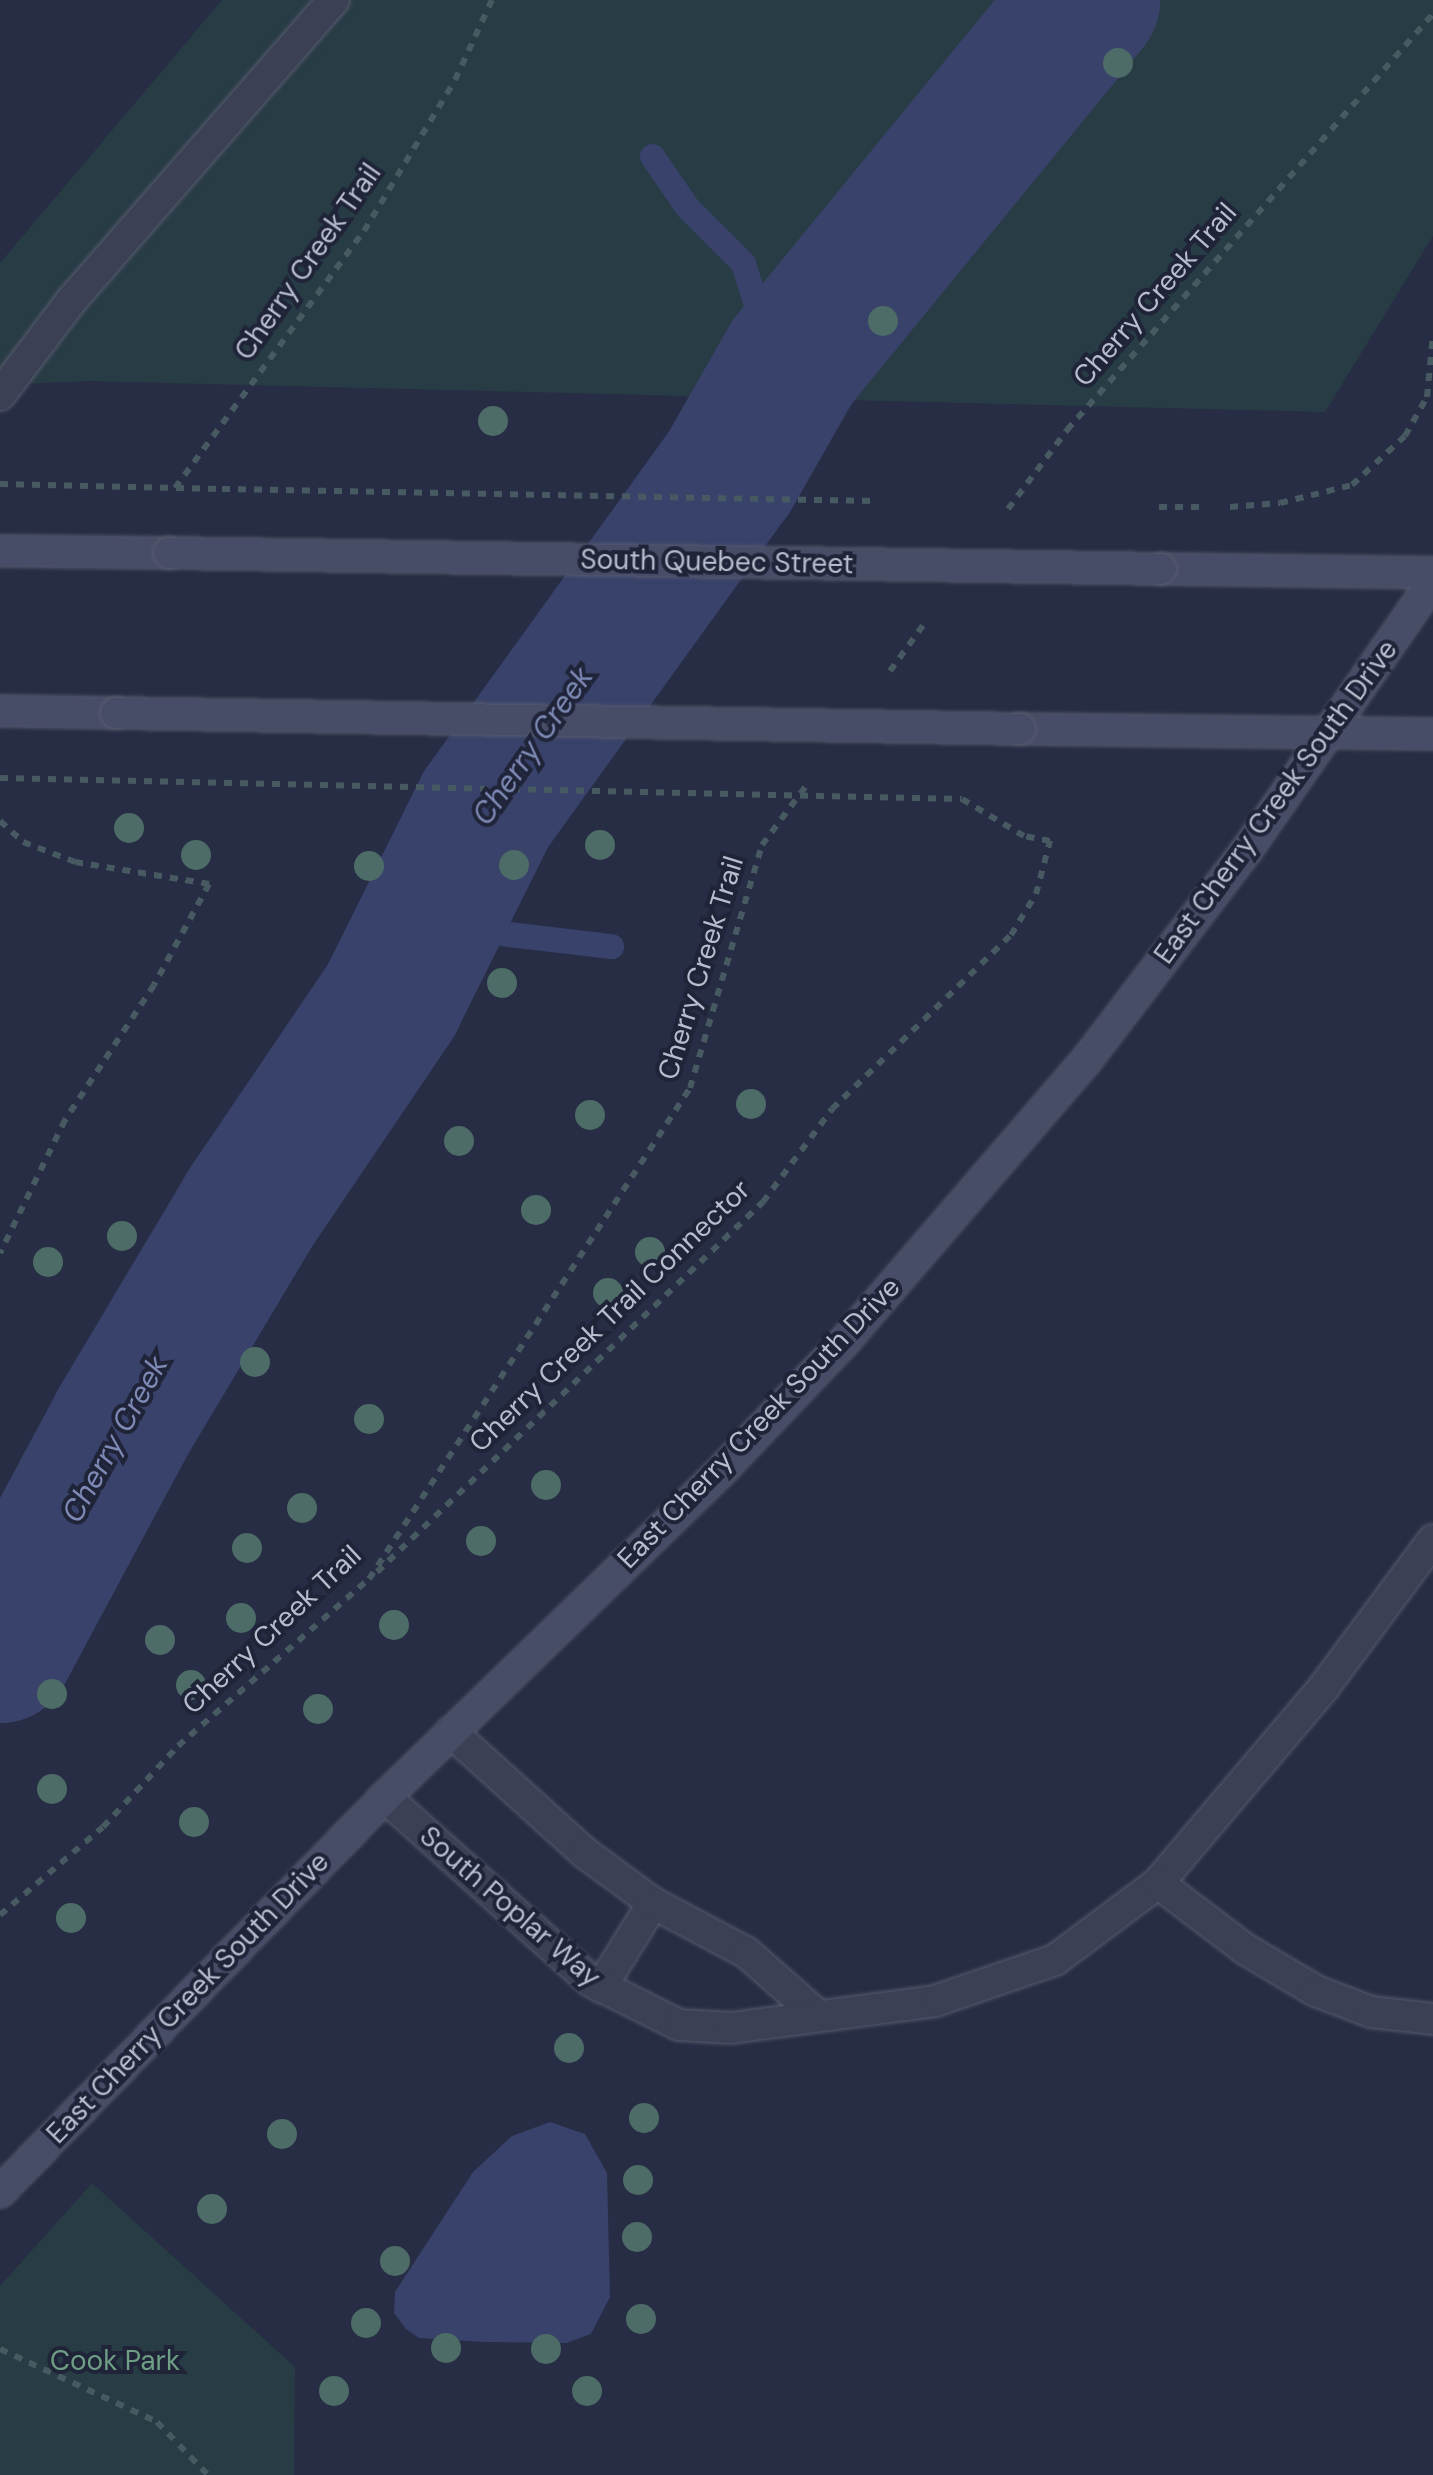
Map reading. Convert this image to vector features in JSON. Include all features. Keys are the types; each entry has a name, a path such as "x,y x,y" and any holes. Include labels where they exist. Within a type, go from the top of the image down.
{"main road":[{"name":"South Quebec Street","path":"0,551 1433,573"},
{"name":"East Cherry Creek South Drive","path":"0,2192 385,1797 725,1467 926,1249 1086,1061 1329,735 1433,581"},
{"path":"0,711 1433,734"}],"street":[{"path":"0,395 71,301 334,0"},
{"name":"South Poplar Way","path":"385,1797 601,1987 679,2025 731,2028 815,2013 882,2010 988,1988 1054,1960 1158,1884 1324,1687 1433,1540"},
{"path":"451,1732 571,1841 653,1904 747,1954 815,2013"},
{"path":"1158,1884 1245,1949 1316,1991 1370,2012 1433,2019"},
{"path":"601,1987 653,1904"}],"path":[{"name":"Cherry Creek Trail","path":"174,488 364,231 455,80 492,0"},
{"name":"Cherry Creek Trail","path":"997,525 1066,430 1433,14"},
{"path":"1146,506 1280,504 1352,485 1405,436 1427,397 1433,335"},
{"path":"0,484 897,502"},
{"path":"996,504 1034,504"},
{"path":"880,685 927,621"},
{"name":"Cherry Creek Trail","path":"0,1915 103,1827 178,1746 368,1580 690,1088 762,845 821,765"},
{"name":"Cherry Creek Trail Connector","path":"0,778 962,800 1024,836 1050,841 1036,894 1011,935 832,1109 763,1202 368,1580"},
{"path":"0,821 23,842 75,862 209,884 154,985 65,1120 0,1253"},
{"path":"0,2349 157,2422 208,2475"}],"green space":[{"path":"222,0 1433,0 1433,236 1325,412 87,381 0,385 0,263"},
{"name":"Cook Park","path":"92,2183 295,2367 294,2475 0,2475 0,2286"}],"water":[{"path":"550,2122 585,2134 607,2173 610,2297 591,2334 566,2343 419,2338 394,2313 395,2292 473,2172 512,2136"}],"waterway":[{"name":"Cherry Creek","path":"0,1650 121,1424 249,1209 391,999 486,808 728,473 792,361 1087,0"},
{"path":"652,156 687,207 743,263 765,333 758,421"},
{"path":"420,940 500,933 611,946"}]}
